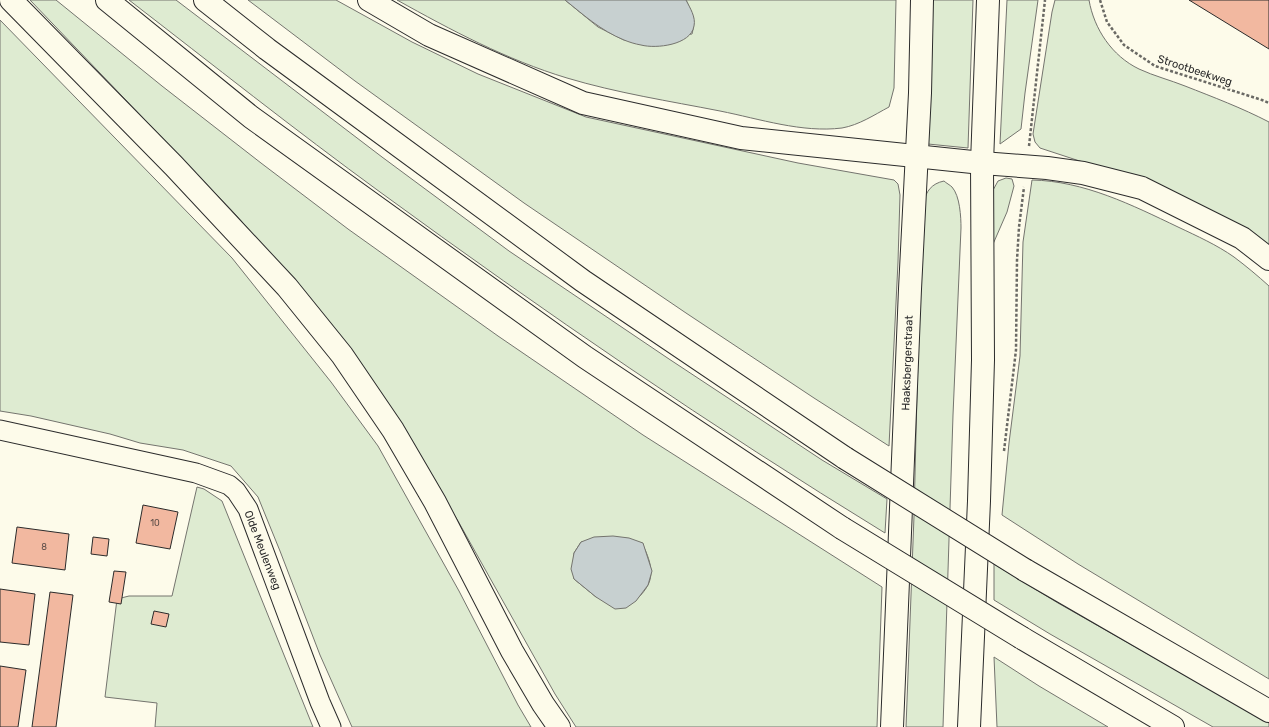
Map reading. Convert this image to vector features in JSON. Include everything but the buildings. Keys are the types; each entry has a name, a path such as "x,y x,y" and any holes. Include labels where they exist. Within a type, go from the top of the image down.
{"main road":[{"path":"11,0 174,166 255,252 287,287 342,355 393,430 435,502 512,651 543,704 559,727"},
{"path":"107,0 251,117 585,357 842,528 1022,638 1173,727"},
{"path":"205,0 267,49 583,281 845,458 1025,570 1269,712"},
{"path":"369,0 429,35 582,102 740,138 982,163 1027,166 1083,173 1142,188 1242,238 1269,258"},
{"name":"Haaksbergerstraat","path":"892,727 920,93 922,0"},
{"path":"969,727 979,501 983,360 982,163 988,0"}],"street":[{"name":"Olde Meulenweg","path":"0,430 196,473 229,485 236,491 248,509 320,702 331,727"}],"path":[{"path":"1004,451 1016,350 1019,227 1046,0"},
{"name":"Strootbeekweg","path":"1100,0 1107,22 1124,45 1155,66 1269,103"}],"green space":[{"path":"30,0 56,0 162,86 261,163 348,229 498,336 643,435 882,587 877,727 576,727 555,694 458,521 397,423 295,283 236,215","holes":["581,542 642,543 650,564 651,574 647,587 636,600 596,597 574,579 574,553"]},
{"path":"129,0 176,0 382,157 509,251 822,460 887,499 885,533 756,452 566,325 348,169"},
{"path":"248,0 336,0 412,42 478,74 586,117 798,163 894,180 898,184 900,195 889,446 686,313 524,203 355,81"},
{"path":"397,0 565,0 598,27 624,40 692,34 692,13 686,0 896,0 894,88 889,107 854,125 842,128 827,129 796,127 624,92 545,71 480,44"},
{"path":"932,0 973,0 968,148 928,144"},
{"path":"1007,0 1038,0 1021,129 1000,144"},
{"path":"1055,0 1089,0 1095,21 1106,40 1120,57 1139,69 1227,103 1269,122 1269,246 1107,170 1040,148 1035,142 1033,134"},
{"path":"0,20 232,258 331,382 378,446 459,591 531,727 352,727 320,655 258,497 231,466 183,450 140,443 110,434 31,416 0,411"},
{"path":"1006,178 1012,179 1014,186 1007,212 990,251 992,192 998,181"},
{"path":"1032,180 1051,181 1089,190 1143,211 1200,237 1221,249 1238,260 1269,286 1269,679 1078,564 1002,515 1020,356 1023,242"},
{"path":"944,181 952,187 957,196 961,228 953,415 943,727 906,727 914,516 922,217 926,194 930,188"},
{"path":"197,487 204,489 222,501 313,727 155,727 157,703 105,697 117,599 129,596 172,596"},
{"path":"994,564 1058,603 1269,723 1269,727 1213,727 1050,634 994,600"},
{"path":"994,657 1039,686 1108,727 997,727"}],"shaded area":[{"path":"565,0 686,0 691,9 694,26 687,38 672,44 664,46 639,45 607,32"},
{"path":"613,536 629,538 643,543 652,571 648,585 636,601 626,608 615,609 596,597 574,579 571,569 574,553 581,542 594,537"}]}
